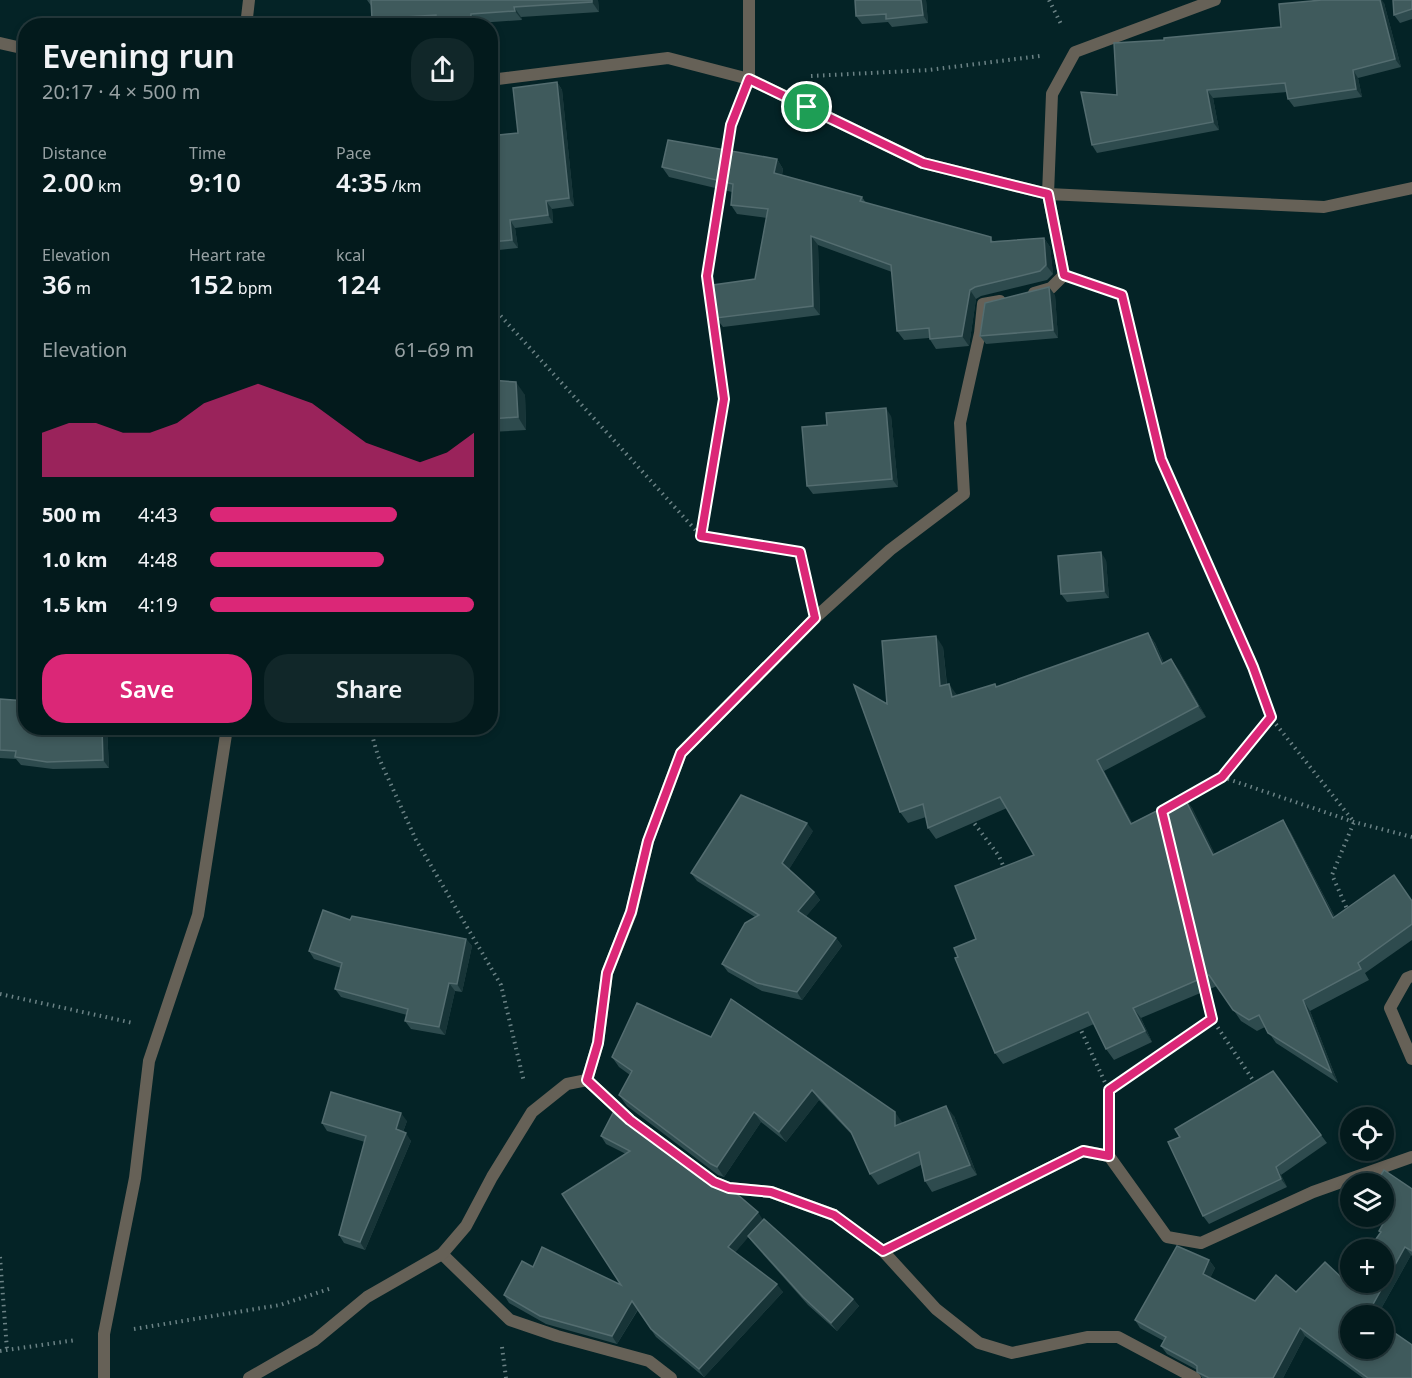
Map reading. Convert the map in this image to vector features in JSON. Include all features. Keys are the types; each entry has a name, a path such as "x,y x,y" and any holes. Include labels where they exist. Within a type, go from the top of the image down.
{"street":[{"path":"247,18 249,0"},
{"path":"749,0 749,79"},
{"path":"587,1080 598,1043 607,973 631,912 648,841 681,753 815,618 890,550 964,494 960,423 980,333 983,304 1051,288 1064,275 1048,194 1052,94 1075,52 1215,0"},
{"path":"0,43 18,47"},
{"path":"498,79 668,58 749,79 923,163 1048,194 1324,207 1412,188"},
{"path":"104,1378 104,1334 135,1178 149,1061 198,915 226,735"},
{"path":"1412,976 1407,978 1390,1008 1412,1059"},
{"path":"249,1378 315,1340 367,1296 442,1254 466,1226 492,1177 532,1112 567,1084 587,1080"},
{"path":"587,1080 630,1120 714,1182 729,1188 771,1192 834,1215 883,1251 936,1309 979,1343 1012,1353 1087,1337 1118,1337 1195,1378"},
{"path":"883,1251 1083,1151 1109,1156 1167,1237 1201,1243 1313,1192 1412,1156"},
{"path":"442,1254 510,1320 557,1336 649,1361 671,1378"}],"path":[{"path":"806,76 929,70 1075,52"},
{"path":"725,160 731,125 749,79"},
{"path":"701,536 724,399 707,276 722,183"},
{"path":"1064,275 1122,295 1161,459 1253,667 1271,717 1354,822"},
{"path":"498,313 701,536 800,552 815,618"},
{"path":"1182,800 1222,777 1271,717"},
{"path":"372,735 378,756 416,840 501,986 532,1112"},
{"path":"1222,777 1354,822 1412,837"},
{"path":"970,818 999,856 1009,877"},
{"path":"1350,916 1332,875 1354,822"},
{"path":"1204,984 1212,1019 1261,1094"},
{"path":"0,994 160,1029"},
{"path":"1074,1016 1109,1090 1109,1156"},
{"path":"1109,1090 1212,1019"},
{"path":"0,1257 7,1350"},
{"path":"0,1351 58,1344 104,1334 280,1305 334,1288"}],"building":[{"path":"371,0 592,0 592,2 514,7 515,11 471,14 471,17 436,18 436,15 372,18"},
{"path":"855,0 921,0 923,15 886,19 886,14 856,16"},
{"path":"1322,0 1380,0 1395,59 1353,70 1356,89 1288,99 1285,83 1207,90 1213,122 1092,145 1081,92 1117,95 1114,43 1281,27 1279,4"},
{"path":"1393,0 1412,0 1412,9 1394,15"},
{"path":"557,82 569,198 546,201 548,215 510,220 512,240 498,241 498,135 518,133 513,88"},
{"path":"668,140 777,159 774,173 862,197 860,201 991,237 991,242 1044,238 1046,265 1040,271 970,290 962,336 930,339 929,328 897,331 891,265 811,236 813,306 716,318 713,285 755,279 768,209 731,205 733,184 662,167"},
{"path":"1049,287 1053,330 980,336 985,303"},
{"path":"498,381 516,382 518,417 498,418"},
{"path":"886,408 892,479 807,486 802,427 827,425 826,413"},
{"path":"1101,552 1104,591 1061,594 1058,556"},
{"path":"1148,633 1162,664 1171,659 1198,706 1097,760 1131,824 1184,797 1213,855 1283,820 1333,918 1394,875 1412,901 1412,924 1358,963 1361,969 1303,1000 1331,1072 1268,1033 1259,1015 1249,1020 1233,1010 1209,975 1133,1008 1145,1031 1106,1049 1088,1012 995,1053 955,958 958,957 954,948 976,939 955,886 1034,855 1000,797 928,828 923,804 900,812 854,685 887,704 882,641 936,636 940,686 949,684 952,697 995,684 996,687"},
{"path":"0,699 18,700 18,735 102,735 103,760 47,762 15,757 16,751 0,750"},
{"path":"741,795 807,823 782,863 814,892 798,911 836,938 797,992 757,983 722,964 745,923 759,915 691,873"},
{"path":"323,910 350,920 352,916 466,939 457,984 449,983 439,1027 405,1021 408,1009 335,989 342,963 309,951"},
{"path":"731,999 895,1112 895,1126 946,1106 970,1165 925,1181 919,1152 870,1174 851,1132 812,1090 779,1132 754,1112 717,1167 619,1095 632,1071 612,1057 637,1003 711,1037"},
{"path":"1273,1071 1321,1135 1276,1167 1281,1179 1203,1216 1168,1142 1180,1137 1175,1129"},
{"path":"331,1092 401,1113 396,1129 406,1133 360,1242 339,1235 366,1136 322,1123"},
{"path":"613,1113 704,1181 720,1188 731,1189 758,1212 728,1247 777,1284 699,1369 651,1329 632,1301 612,1336 540,1316 504,1295 522,1261 533,1267 542,1247 621,1285 562,1194 630,1151 601,1136"},
{"path":"1394,1177 1412,1189 1412,1251 1405,1247 1394,1267 1394,1239 1376,1239 1381,1232 1379,1231 1381,1227 1394,1227"},
{"path":"764,1219 853,1299 831,1323 803,1297 748,1236"},
{"path":"1177,1246 1209,1260 1203,1274 1255,1301 1276,1275 1296,1292 1325,1262 1340,1276 1340,1293 1379,1293 1373,1305 1340,1305 1340,1357 1300,1328 1273,1378 1209,1378 1197,1372 1197,1366 1193,1363 1161,1346 1166,1337 1135,1320"},
{"path":"1394,1333 1412,1345 1412,1378 1368,1378 1342,1359 1394,1359"}],"route":[{"path":"749,79 807,107 923,163 1048,194 1064,275 1122,295 1161,459 1253,667 1271,717 1222,777 1162,811 1212,1019 1109,1090 1109,1156 1083,1151 883,1251 834,1215 771,1192 729,1188 714,1182 630,1120 587,1080 598,1043 607,973 631,912 648,841 681,753 815,618 800,552 701,536 724,399 707,276 731,125 749,79"}]}
